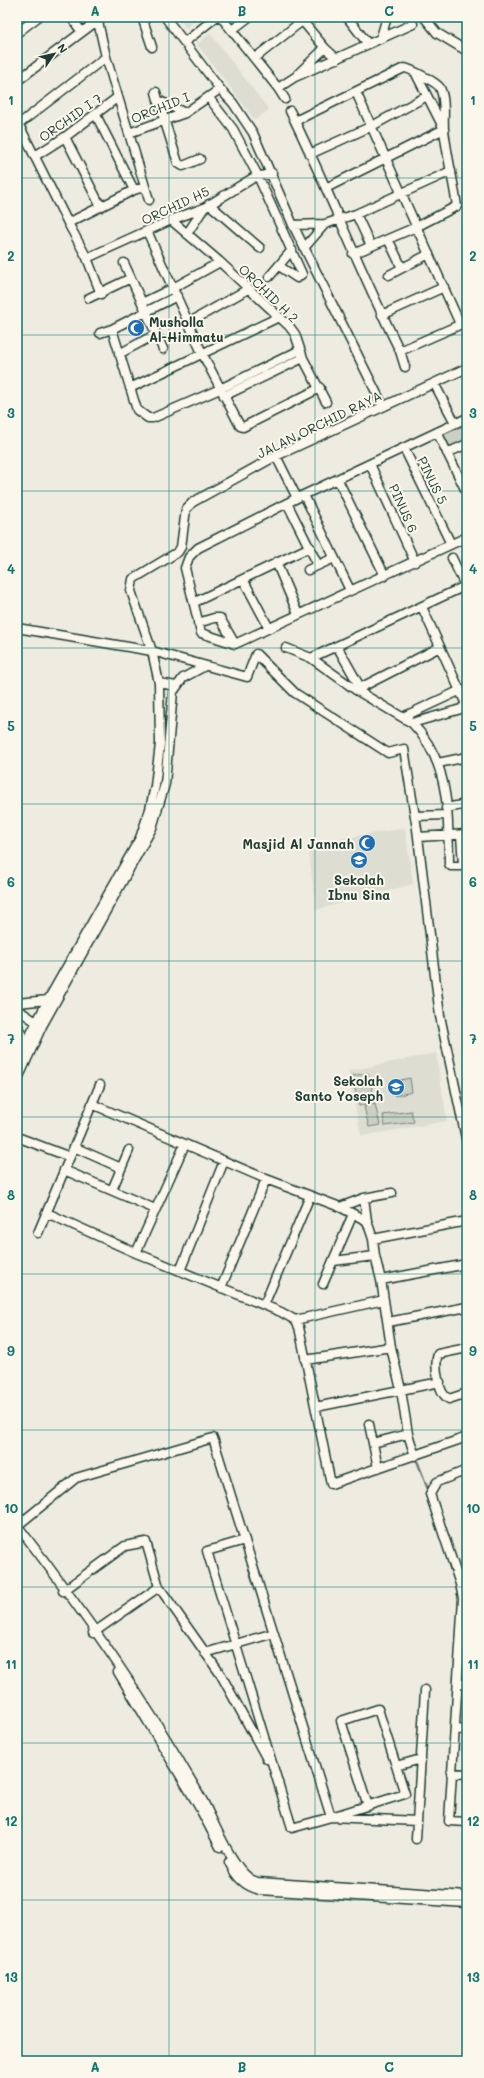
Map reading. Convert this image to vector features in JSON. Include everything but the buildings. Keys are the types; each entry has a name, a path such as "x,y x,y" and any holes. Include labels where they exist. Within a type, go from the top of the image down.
{"street":[{"path":"17,33 38,17"},
{"path":"71,17 81,31"},
{"path":"142,17 152,47"},
{"path":"165,17 187,39 220,90 244,118 272,172 383,406"},
{"path":"187,39 216,17"},
{"path":"221,17 255,58 285,99"},
{"path":"232,30 249,17"},
{"path":"347,17 368,44"},
{"path":"381,37 387,17"},
{"path":"424,17 437,33 467,51"},
{"path":"17,81 98,18 106,57 148,200"},
{"path":"255,58 301,19 325,48 337,59"},
{"path":"278,88 295,77 337,59 381,37 413,24"},
{"path":"295,77 325,48"},
{"path":"101,294 87,258 68,224 18,122 106,57"},
{"path":"295,121 356,92 399,69 409,68 416,74 439,86 442,96 444,129 450,171 457,206 416,227 353,254"},
{"path":"416,74 444,129"},
{"name":"ORCHID I","path":"129,133 185,113 220,90"},
{"path":"356,92 416,227 444,287 463,323 400,351"},
{"path":"185,113 157,96 180,166 200,159"},
{"path":"310,154 372,126 427,96"},
{"name":"ORCHID I 7","path":"35,156 65,138 118,97"},
{"path":"209,98 233,129 258,176 302,272 297,278 279,266"},
{"path":"290,110 340,218 353,254 400,351 405,367"},
{"path":"96,115 134,190"},
{"path":"326,188 444,129"},
{"path":"65,138 101,207"},
{"path":"297,225 322,225 356,214 400,192 450,171"},
{"name":"ORCHID H5","path":"87,258 206,206 258,176 272,172"},
{"path":"68,224 134,190 144,187"},
{"path":"187,234 206,206 260,248"},
{"path":"356,214 371,246"},
{"name":"ORCHID H 2","path":"171,220 220,262 289,326 294,334 301,354 326,402"},
{"path":"307,245 322,225"},
{"path":"147,231 190,322 202,353 238,423 243,427 320,388"},
{"path":"388,239 402,268"},
{"path":"269,277 292,250"},
{"path":"389,275 429,254"},
{"path":"100,333 112,329 146,312 220,262"},
{"path":"124,264 163,349"},
{"path":"89,298 101,294 131,278"},
{"path":"382,316 444,287"},
{"path":"190,322 248,289"},
{"path":"142,303 175,292"},
{"path":"130,388 278,317"},
{"path":"112,329 137,410 148,418 153,418 222,392 301,354"},
{"path":"119,354 156,334"},
{"name":"JALAN ORCHID RAYA","path":"152,651 131,591 131,584 133,579 142,572 178,552 181,547 186,509 193,502 276,456 467,368"},
{"path":"434,382 455,423"},
{"path":"467,418 338,480 301,496 193,552 185,568 195,602 198,623 203,635 235,644 467,537"},
{"path":"437,432 467,493"},
{"path":"447,453 467,444"},
{"name":"PINUS 5","path":"404,448 451,544"},
{"path":"276,456 301,496 350,590"},
{"name":"PINUS 6","path":"370,464 415,562"},
{"path":"338,480 385,576"},
{"path":"287,503 318,565"},
{"path":"195,602 310,547"},
{"path":"308,570 334,558"},
{"path":"311,658 422,606 466,588 452,558"},
{"path":"276,562 298,614"},
{"path":"243,579 269,628"},
{"path":"412,722 464,707 466,699 440,647 422,606"},
{"path":"198,623 217,617 220,618 235,644"},
{"path":"17,628 152,651 247,677 256,654 295,693 388,753 404,749 418,837 440,1016 467,1143"},
{"path":"337,646 358,688"},
{"path":"358,688 440,647"},
{"path":"286,648 311,658 412,722 428,742 438,763 445,784 447,812 448,835 449,864 452,866 461,866 463,864 464,835 448,835 418,837"},
{"path":"17,1081 48,1000 118,878 146,824 156,786 160,744 159,683 152,651"},
{"path":"17,1061 24,1043 39,1024 152,828 165,784 171,698 176,686 183,678 205,666"},
{"path":"159,683 176,686"},
{"path":"403,717 461,690"},
{"path":"438,763 467,757"},
{"path":"415,816 447,812 467,804"},
{"path":"17,1002 48,1000"},
{"path":"17,1009 39,1024"},
{"path":"17,1024 24,1043"},
{"path":"38,1233 100,1084"},
{"path":"92,1104 266,1179 340,1207 367,1221"},
{"path":"17,1137 70,1157"},
{"path":"136,1253 185,1144"},
{"path":"74,1147 121,1168"},
{"path":"112,1190 129,1150"},
{"path":"180,1270 224,1161"},
{"path":"64,1170 155,1209"},
{"path":"221,1288 266,1179"},
{"path":"340,1207 364,1198 392,1193"},
{"path":"264,1306 310,1196"},
{"path":"364,1198 367,1221 373,1239 375,1256 381,1280 391,1346 401,1390 408,1434 415,1456"},
{"path":"46,1213 136,1253 180,1270 295,1320 299,1326 331,1484 467,1437"},
{"path":"323,1284 354,1214"},
{"path":"373,1239 467,1221"},
{"path":"332,1261 375,1256"},
{"path":"381,1280 467,1264"},
{"path":"295,1320 384,1300"},
{"path":"388,1322 467,1307"},
{"path":"305,1360 391,1346"},
{"path":"467,1348 438,1354 436,1360 442,1392 445,1397 450,1399 467,1394"},
{"path":"316,1407 440,1382"},
{"path":"369,1424 378,1468"},
{"path":"373,1443 408,1434"},
{"path":"331,1817 213,1438 76,1478 17,1527 133,1685 203,1802 241,1877 252,1888 260,1890 467,1903"},
{"path":"466,1473 438,1482 432,1488 430,1494 465,1598 463,1684 451,1773 448,1821 467,1822"},
{"path":"245,1540 207,1551 292,1828 368,1806 405,1794 378,1710 341,1721 368,1806"},
{"path":"64,1590 125,1546 146,1542 159,1587 221,1675 275,1774"},
{"path":"94,1632 159,1587"},
{"path":"205,1653 274,1633"},
{"path":"416,1839 425,1690"},
{"path":"456,1729 467,1730"},
{"path":"396,1766 421,1759"},
{"path":"451,1773 467,1774"},
{"path":"331,1817 417,1821"},
{"path":"241,1877 258,1882 467,1896"}],"shaded area":[{"path":"178,17 197,17 198,18 186,28"},
{"path":"210,33 269,110 255,120 197,44"},
{"path":"467,421 467,441 449,449 441,433"},
{"name":"Sekolah Ibnu Sina","path":"405,828 413,884 316,910 308,844"},
{"name":"Sekolah Santo Yoseph","path":"436,1053 447,1121 361,1135 348,1071"},
{"path":"368,1073 375,1102 359,1106 352,1076"},
{"path":"410,1078 412,1092 395,1096 392,1082"},
{"path":"375,1104 380,1125 369,1127 364,1107"},
{"path":"411,1111 414,1122 385,1126 383,1115"}],"waterway":[{"path":"416,1458 429,1492"}],"place":[{"name":"Musholla Al-Himmatu","path":"136,328"},
{"name":"Masjid Al Jannah","path":"367,843"},
{"name":"Sekolah Ibnu Sina","path":"359,860"},
{"name":"Sekolah Santo Yoseph","path":"396,1087"}]}
